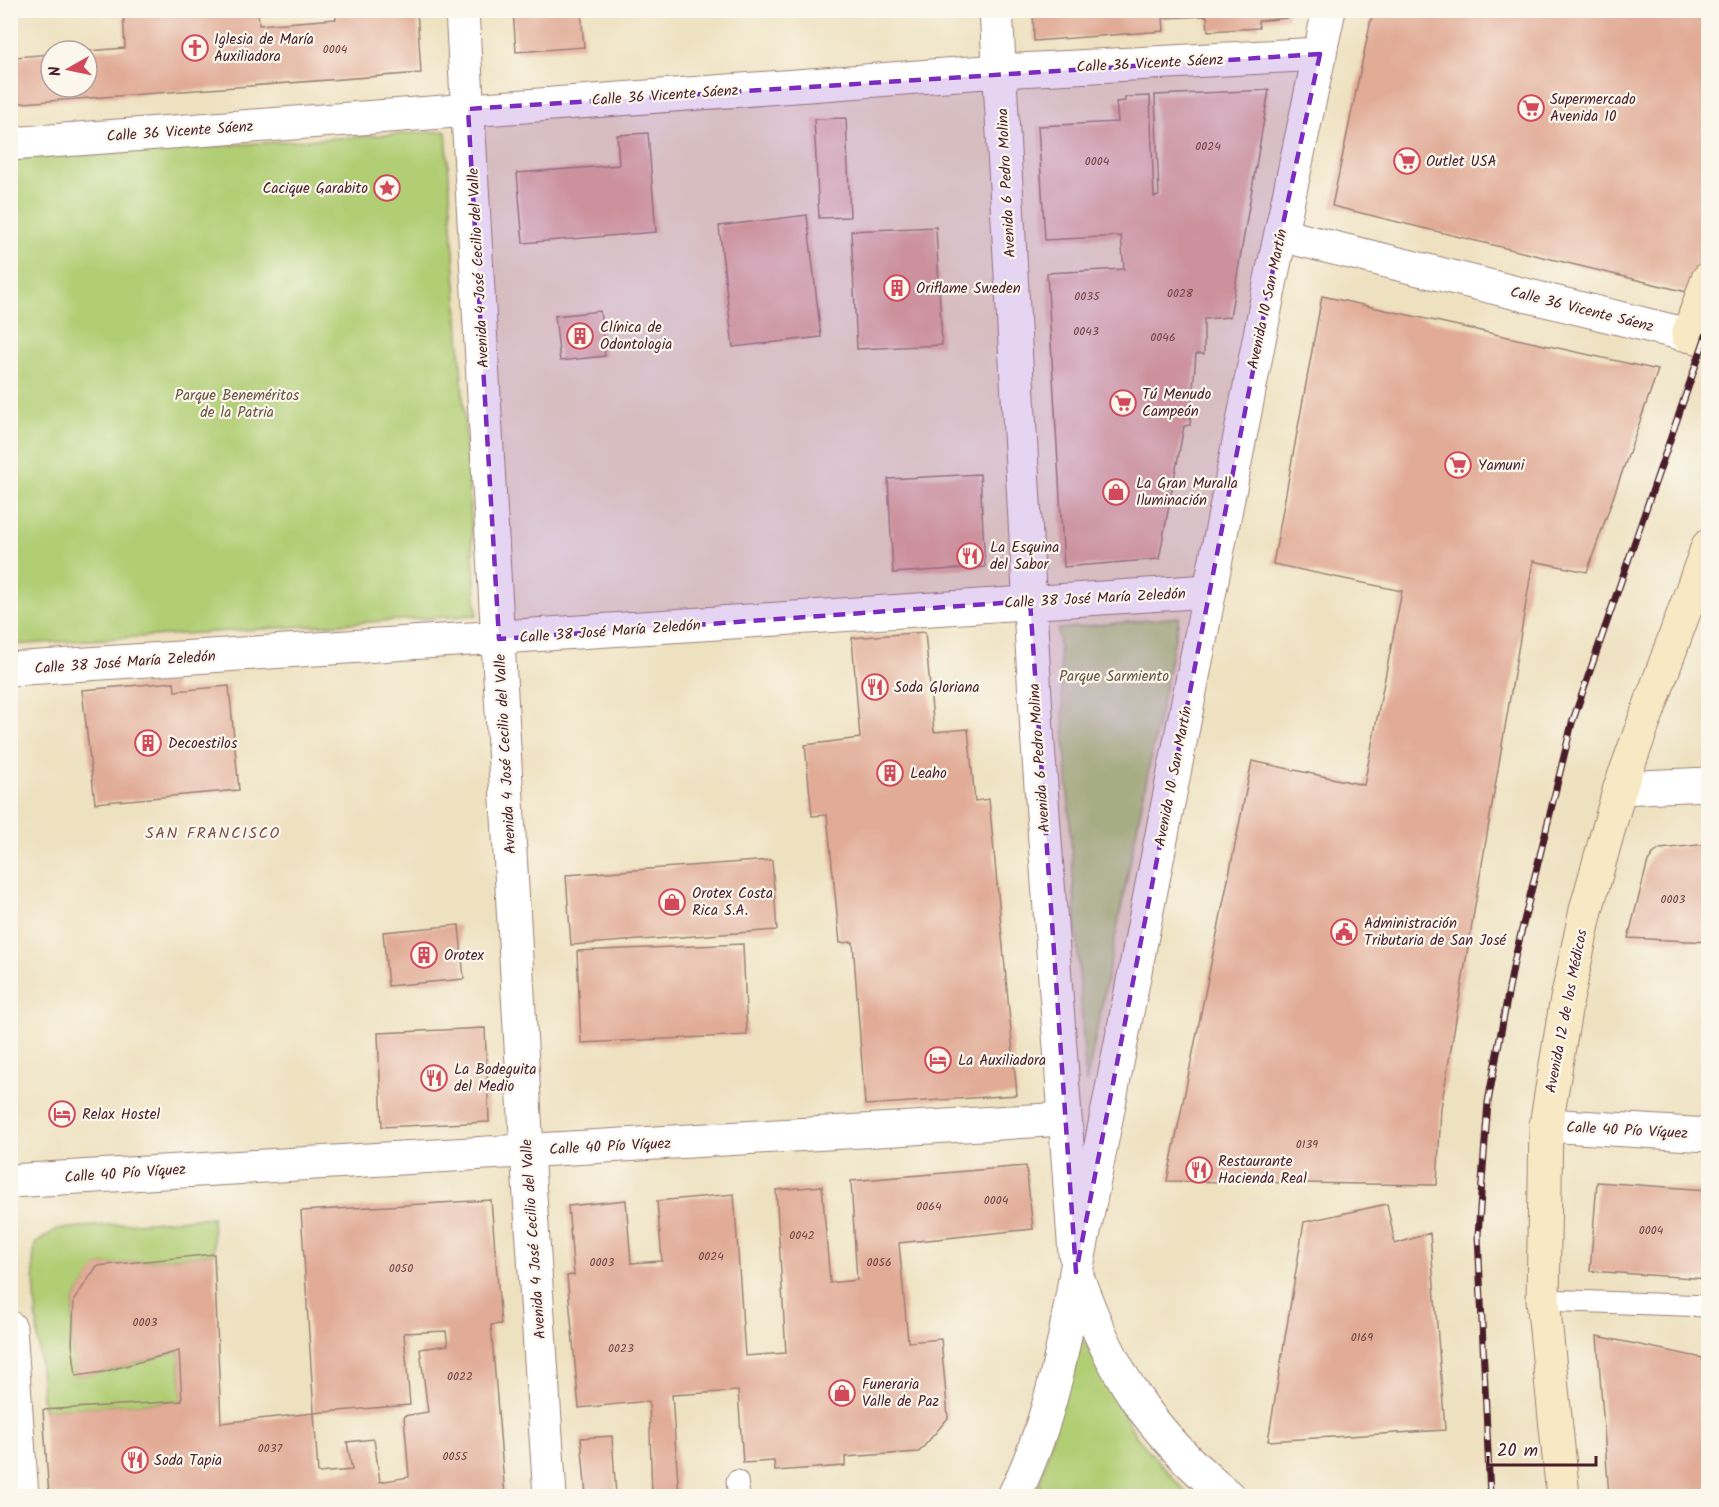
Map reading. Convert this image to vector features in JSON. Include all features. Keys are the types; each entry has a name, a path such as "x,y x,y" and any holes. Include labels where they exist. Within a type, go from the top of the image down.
{"main road":[{"path":"1698,338 1708,279"},
{"name":"Avenida 12 de los Médicos","path":"1563,1497 1543,1300 1546,1125 1566,1004 1586,910 1620,788 1708,546"}],"street":[{"name":"Avenida 4 José Cecilio del Valle","path":"462,10 527,1151 550,1497"},
{"name":"Avenida 6 Pedro Molina","path":"996,10 1037,743 1076,1272 1061,1366 1038,1440 1014,1497"},
{"name":"Avenida 10 San Martín","path":"1076,1272 1209,591 1329,10"},
{"name":"Calle 36 Vicente Sáenz","path":"10,144 999,71 1320,54"},
{"name":"Calle 36 Vicente Sáenz","path":"1281,235 1698,338"},
{"name":"Calle 38 José María Zeledón","path":"10,669 499,639 1209,591"},
{"path":"1620,788 1708,784"},
{"name":"Calle 40 Pío Víquez","path":"10,1180 1065,1119"},
{"name":"Calle 40 Pío Víquez","path":"1546,1125 1708,1135"},
{"path":"1076,1272 1096,1328 1123,1381 1157,1429 1197,1472 1228,1497"},
{"path":"10,1328 22,1497"}],"lane":[{"path":"1543,1300 1708,1305"}],"highlighted area":[{"path":"1320,54 1271,279 1076,1272 1030,601 499,639 468,109"}],"green space":[{"name":"Parque Beneméritos de la Patria","path":"446,131 477,615 11,645 11,159"},
{"name":"Parque Sarmiento","path":"1179,617 1086,1084 1058,629"},
{"path":"212,1217 214,1254 98,1266 74,1300 72,1343 76,1376 103,1372 179,1351 182,1401 43,1410 33,1263 35,1244 57,1229"},
{"path":"1080,1334 1136,1436 1189,1496 1036,1496"}],"building":[{"path":"123,10 258,10 259,25 336,19 335,10 417,10 421,73 99,97 99,50 125,48"},
{"path":"513,10 581,10 584,47 516,52"},
{"path":"1033,10 1289,10 1287,18 1258,21 1259,28 1208,31 1207,16 1163,18 1164,31 1034,41"},
{"name":"Supermercado Avenida 10","path":"1373,10 1708,10 1708,244 1691,293 1332,206"},
{"path":"10,23 15,57 39,55 39,99 76,99 10,104"},
{"path":"1269,90 1230,317 1204,319 1204,354 1196,354 1190,425 1184,426 1159,559 1064,567 1047,273 1124,269 1121,236 1045,240 1038,126 1118,122 1116,102 1125,101 1125,97 1150,96 1154,197 1159,196 1155,95"},
{"path":"846,118 850,217 819,218 814,119"},
{"path":"648,133 656,232 523,243 517,173 619,165 617,135"},
{"path":"807,215 821,337 733,347 719,226"},
{"name":"Oriflame Sweden","path":"936,227 942,345 857,349 851,231"},
{"path":"1322,296 1658,370 1587,572 1533,561 1441,1108 1437,1185 1167,1181 1252,761 1364,785 1402,591 1273,564"},
{"name":"Clínica de Odontologia","path":"600,311 605,356 560,361 555,316"},
{"path":"980,474 985,567 893,573 888,479"},
{"path":"925,632 934,732 968,729 975,801 989,799 1017,1095 865,1105 853,942 840,943 827,815 812,816 805,745 860,738 852,638"},
{"path":"174,682 175,691 229,686 239,790 95,803 82,690"},
{"path":"1708,844 1708,942 1628,938 1648,861 1653,854 1660,849"},
{"name":"Orotex Costa Rica S.A.","path":"772,860 777,930 571,945 566,875"},
{"name":"Orotex","path":"459,925 464,979 388,986 383,932"},
{"path":"743,944 747,1035 581,1043 577,951"},
{"name":"La Bodeguita del Medio","path":"485,1028 489,1122 382,1127 378,1033"},
{"path":"1026,1166 1033,1229 899,1243 908,1342 941,1339 948,1418 919,1452 845,1457 845,1466 775,1471 774,1461 743,1463 738,1391 672,1395 679,1496 652,1496 649,1401 579,1408 567,1276 574,1275 568,1206 626,1200 631,1263 662,1261 657,1201 734,1194 745,1356 786,1353 776,1190 822,1186 830,1283 857,1280 851,1181"},
{"path":"1597,1182 1708,1190 1708,1279 1590,1271"},
{"path":"491,1200 501,1324 491,1325 505,1496 49,1496 43,1410 182,1401 179,1351 103,1372 76,1376 72,1343 74,1300 97,1266 214,1254 221,1423 314,1413 301,1211","holes":["446,1331 448,1345 420,1349 428,1412 404,1416 409,1477 380,1482 374,1439 347,1442 352,1470 318,1473 314,1413 410,1405 404,1333"]},
{"path":"1387,1204 1395,1244 1430,1233 1445,1430 1268,1441 1304,1222"},
{"path":"1597,1336 1703,1358 1705,1376 1708,1378 1708,1496 1609,1496"},
{"path":"612,1436 616,1496 586,1496 581,1438"}],"railway":[{"path":"1490,1496 1478,1235 1488,1102 1514,962 1572,723 1708,330"}],"place":[{"name":"Iglesia de María Auxiliadora","path":"195,48"},
{"name":"Supermercado Avenida 10","path":"1531,108"},
{"name":"Outlet USA","path":"1407,161"},
{"name":"Cacique Garabito","path":"387,188"},
{"name":"Oriflame Sweden","path":"897,288"},
{"name":"Clínica de Odontologia","path":"580,336"},
{"name":"Tú Menudo Campeón","path":"1123,403"},
{"name":"Yamuni","path":"1458,465"},
{"name":"La Gran Muralla Iluminación","path":"1116,492"},
{"name":"La Esquina del Sabor","path":"970,556"},
{"name":"Soda Gloriana","path":"875,687"},
{"name":"Decoestilos","path":"148,743"},
{"name":"Leaho","path":"890,773"},
{"name":"Orotex Costa Rica S.A.","path":"672,902"},
{"name":"Administración Tributaria de San José","path":"1344,932"},
{"name":"Orotex","path":"424,955"},
{"name":"La Auxiliadora","path":"938,1060"},
{"name":"La Bodeguita del Medio","path":"434,1078"},
{"name":"Relax Hostel","path":"62,1114"},
{"name":"Restaurante Hacienda Real","path":"1199,1170"},
{"name":"Funeraria Valle de Paz","path":"842,1393"},
{"name":"Soda Tapia","path":"135,1460"}],"district":[{"name":"SAN FRANCISCO","path":"213,832"}]}
